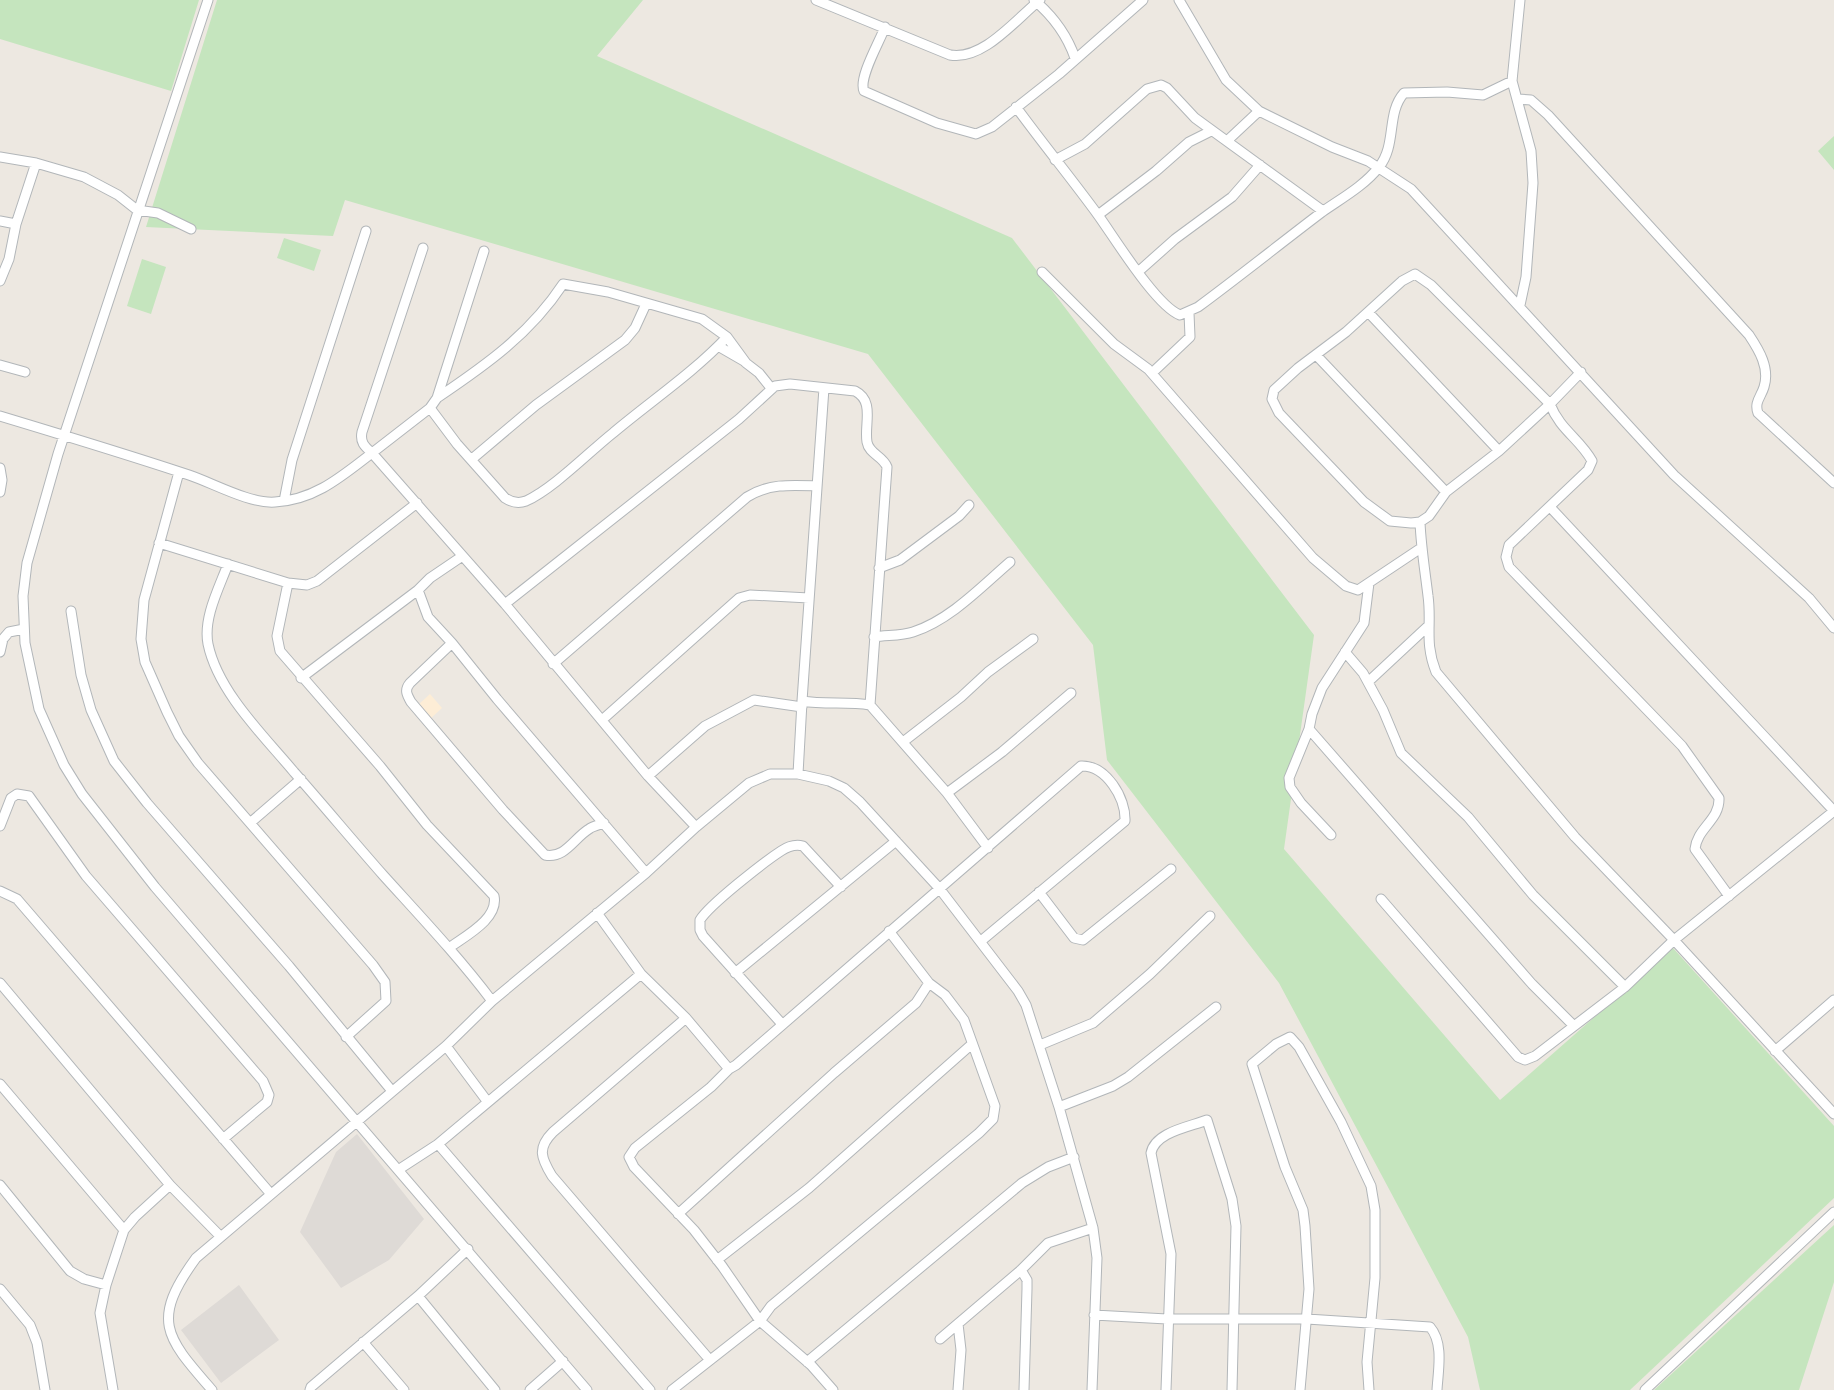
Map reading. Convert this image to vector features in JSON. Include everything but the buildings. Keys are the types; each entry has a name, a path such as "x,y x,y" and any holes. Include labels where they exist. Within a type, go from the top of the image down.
{"street":[{"path":"208,0 137,210 64,436 42,506 25,572 24,629 28,664 39,709 64,765 82,794 155,887 468,1249 587,1390"},
{"path":"816,0 950,55 962,57 970,55 1001,35 1037,1 1070,42 1075,58"},
{"path":"885,27 864,76 862,86 865,92 968,133 976,134 992,128 1059,74 1143,0"},
{"path":"1179,0 1226,80 1259,111 1332,147 1380,167 1424,200 1674,474 1809,598 1834,628"},
{"path":"1520,0 1512,82 1532,151 1532,183 1526,277 1520,305"},
{"path":"1016,107 1098,214 1138,272 1174,313 1180,315 1189,313 1323,211 1353,192 1380,167 1391,144 1398,99 1404,93 1447,92 1483,95 1512,82"},
{"path":"1055,160 1085,144 1147,88 1161,85 1211,131 1228,140 1323,211"},
{"path":"1518,99 1531,100 1548,115 1749,335 1759,349 1766,375 1764,386 1756,403 1758,413 1834,483"},
{"path":"1228,140 1259,111"},
{"path":"1098,214 1156,171 1189,142 1211,131"},
{"path":"0,157 36,163 84,177 118,195 137,210 158,213 191,229"},
{"path":"0,281 9,259 16,224 36,163"},
{"path":"1138,272 1176,239 1232,197 1260,165"},
{"path":"0,221 16,224"},
{"path":"284,501 292,460 366,231"},
{"path":"423,248 362,432 363,446 372,453 417,503 461,557 505,604 648,776 696,827"},
{"path":"0,416 178,472 253,499 274,502 313,494 328,487 430,408 437,398 484,251"},
{"path":"1042,272 1114,344 1152,373 1313,558 1346,586 1358,590 1421,548"},
{"path":"1581,372 1550,404 1499,451 1446,492 1429,516 1420,522 1404,524 1390,521 1364,502 1274,406 1272,399 1274,390 1298,368 1317,356 1402,281 1416,274 1431,285 1550,404 1556,421 1587,453 1592,461 1588,470 1509,545 1506,557 1509,567 1682,746 1719,798 1720,806 1713,820 1696,839 1695,849 1728,896"},
{"path":"437,398 471,375 527,331 564,284 608,292 702,319 727,337 746,363"},
{"path":"472,459 542,401 625,340 635,328 646,304"},
{"path":"1368,312 1499,451"},
{"path":"1152,373 1190,337 1189,313"},
{"path":"430,408 457,444 504,498 511,502 525,502 547,488 679,379 704,361 727,337"},
{"path":"718,346 759,373 771,388"},
{"path":"1317,356 1446,492"},
{"path":"0,365 25,372"},
{"path":"505,604 739,419 771,388 790,384 824,388 846,388 862,394 867,403 867,443 873,453 886,464 870,705"},
{"path":"798,774 824,388"},
{"path":"0,468 2,480 0,492"},
{"path":"178,472 141,618 141,639 145,662 179,736 198,764 373,965 384,982 386,1001 346,1037"},
{"path":"553,664 757,490 790,485 817,486"},
{"path":"159,543 288,583 307,585 316,581 417,503"},
{"path":"879,568 900,560 958,516 969,505"},
{"path":"1382,899 1518,1057 1525,1060 1535,1056 1625,987 1674,940 1834,811 1550,507"},
{"path":"1420,522 1421,548 1429,598 1430,658 1436,672 1575,837 1674,940 1834,1114"},
{"path":"301,678 418,590 436,574 461,557"},
{"path":"874,637 911,632 925,627 969,598 1010,562"},
{"path":"228,564 212,608 207,632 212,656 225,683 242,710 347,835 449,948 492,1001"},
{"path":"288,583 279,617 277,646 301,678 380,766 427,825 492,891 495,900 494,908 481,923 449,948"},
{"path":"1331,835 1301,803 1290,787 1289,778 1309,730 1312,714 1322,688 1364,623 1369,583"},
{"path":"418,590 428,617 646,873"},
{"path":"602,720 739,598 750,595 809,598"},
{"path":"70,611 81,675 91,710 114,761 147,803 288,966 392,1091"},
{"path":"1368,682 1428,626"},
{"path":"0,652 3,639 9,632 24,629"},
{"path":"903,742 961,697 988,672 1033,639"},
{"path":"452,643 410,683 406,694 474,778 544,855 553,856 563,852 589,829 604,823"},
{"path":"1345,652 1368,682 1383,710 1401,753 1468,817 1533,895 1625,987"},
{"path":"947,793 1002,752 1071,693"},
{"path":"648,776 705,726 754,700 802,704 854,702 870,705 947,793 988,848"},
{"path":"1309,730 1532,984 1574,1026"},
{"path":"833,1390 807,1362 760,1321 717,1260 678,1214 634,1167 630,1157 631,1152 711,1087 729,1069 1081,766 1097,769 1107,778 1122,803 1126,822 980,941"},
{"path":"211,1389 176,1345 170,1333 167,1312 188,1268 220,1236 446,1046 492,1001 646,873 696,827 749,783 770,774 798,774 829,781 844,788 860,802 939,888 1018,991 1026,1005 1059,1107 1093,1228 1097,1258 1092,1390"},
{"path":"250,822 301,779"},
{"path":"0,826 10,798 17,794 28,796 86,876 263,1081 269,1095 267,1102 223,1139"},
{"path":"735,974 896,841"},
{"path":"782,1024 735,974 703,936 699,925 702,916 781,851 795,845 803,846 841,886"},
{"path":"1039,892 1074,938 1083,940 1171,869"},
{"path":"0,891 17,899 270,1193"},
{"path":"597,913 641,974 686,1018 729,1069"},
{"path":"1040,1045 1093,1024 1150,974 1210,916"},
{"path":"672,1390 709,1359 760,1321 771,1306 979,1134 994,1119 995,1106 964,1020 945,995 930,983 889,932"},
{"path":"398,1170 438,1144 487,1101 641,974"},
{"path":"0,982 170,1186 220,1236"},
{"path":"678,1214 834,1073 916,1003 930,983"},
{"path":"1775,1052 1834,1000"},
{"path":"1059,1107 1113,1086 1128,1077 1216,1007"},
{"path":"686,1018 553,1132 546,1139 541,1152 542,1160 552,1176 709,1359"},
{"path":"1300,1390 1309,1289 1303,1210 1285,1167 1252,1064 1276,1044 1290,1037 1298,1046 1341,1122 1371,1186 1376,1210 1372,1324 1367,1362 1369,1390"},
{"path":"717,1260 809,1188 972,1044"},
{"path":"446,1046 487,1101"},
{"path":"0,1084 124,1230"},
{"path":"1166,1390 1167,1318 1171,1254 1151,1153 1152,1144 1160,1138 1207,1120 1232,1199 1236,1226 1232,1390"},
{"path":"438,1144 650,1390"},
{"path":"807,1362 1022,1183 1048,1166 1074,1157"},
{"path":"0,1185 70,1271 84,1279 106,1285"},
{"path":"113,1390 100,1313 106,1285 124,1230 135,1217 170,1186"},
{"path":"1645,1390 1834,1212"},
{"path":"940,1339 1021,1270 1048,1243 1093,1228"},
{"path":"310,1390 418,1296 468,1249"},
{"path":"1021,1270 1027,1280 1028,1289 1024,1390"},
{"path":"0,1289 30,1325 36,1343 45,1390"},
{"path":"418,1296 495,1390"},
{"path":"1094,1315 1233,1320 1307,1319 1430,1327 1434,1331 1439,1356 1437,1390"},
{"path":"958,1324 961,1350 958,1390"},
{"path":"363,1342 404,1390"},
{"path":"530,1390 562,1361"}],"shaded area":[{"path":"430,694 442,708 429,720 417,706"},
{"path":"357,1134 424,1219 389,1260 341,1288 300,1232 336,1152"},
{"path":"239,1285 279,1340 221,1383 181,1330"}],"green space":[{"path":"0,0 199,0 171,91 0,39"},
{"path":"217,0 643,0 597,56 1012,238 1314,635 1284,849 1500,1100 1673,948 1834,1126 1834,1198 1630,1390 1480,1390 1468,1337 1279,983 1107,760 1093,645 868,354 345,200 333,236 146,227"},
{"path":"1834,136 1834,170 1818,151"},
{"path":"284,238 321,250 314,271 277,258"},
{"path":"142,259 166,267 151,314 127,306"},
{"path":"1834,1225 1834,1282 1799,1390 1654,1390"}]}
